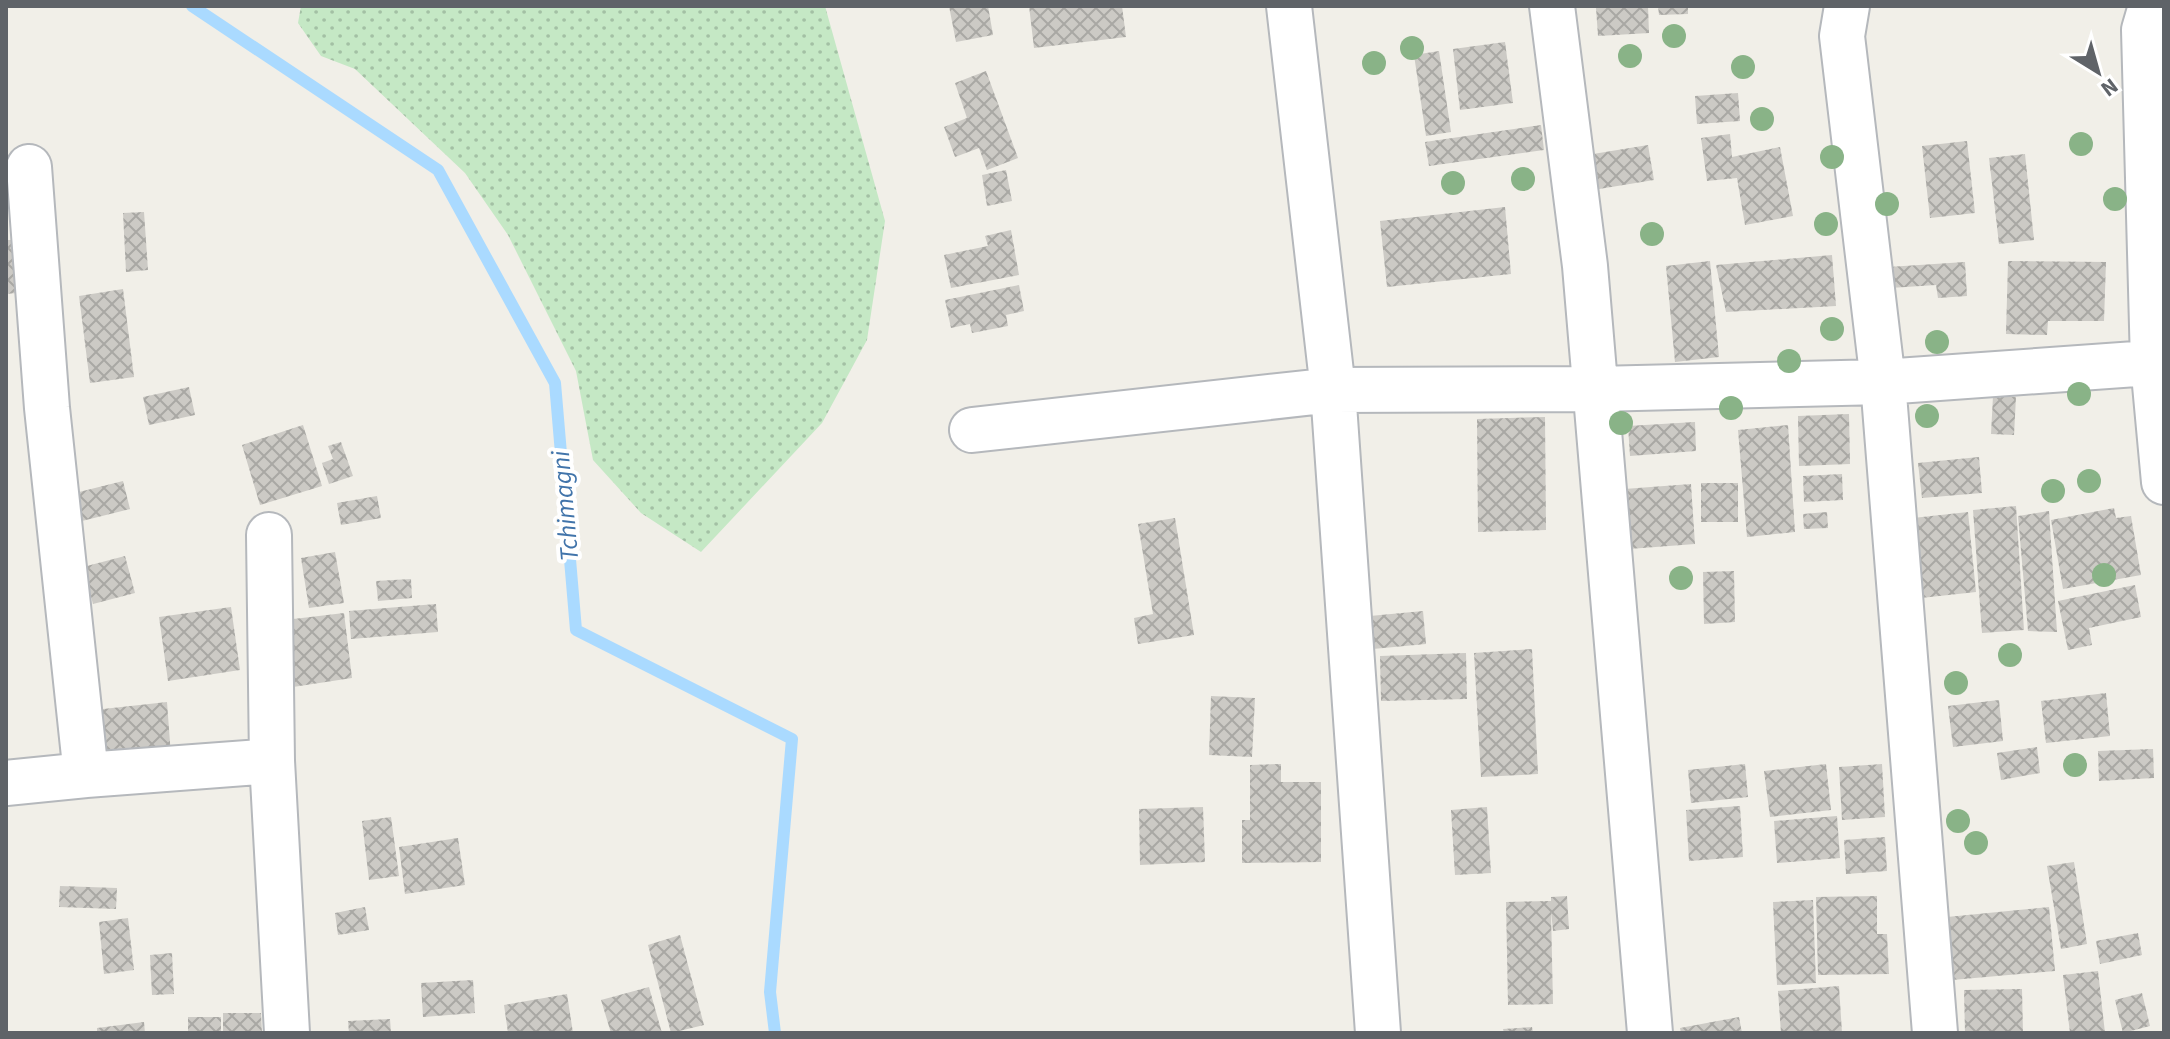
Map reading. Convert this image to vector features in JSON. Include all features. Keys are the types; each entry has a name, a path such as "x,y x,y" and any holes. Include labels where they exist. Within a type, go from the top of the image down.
{"street":[{"path":"1289,6 1333,390 1378,1033"},
{"path":"1552,6 1585,266 1650,1033"},
{"path":"1847,6 1842,36 1883,382 1935,1033"},
{"path":"2151,6 2144,30 2164,482"},
{"path":"29,167 47,408 86,775"},
{"path":"972,430 1333,390 1596,389 1883,382 2158,363"},
{"path":"269,535 272,761 287,1033"},
{"path":"6,783 272,761"}],"green space":[{"path":"301,6 825,6 885,221 867,340 822,423 701,552 641,513 593,460 576,371 508,235 465,173 355,69 321,56 298,23"}],"building":[{"path":"949,6 988,6 993,35 956,42"},
{"path":"1029,6 1122,6 1126,37 1034,48"},
{"path":"1648,6 1649,33 1598,36 1596,8"},
{"path":"1658,6 1688,6 1688,14 1659,15"},
{"path":"1505,42 1513,103 1460,110 1453,49"},
{"path":"1439,51 1451,132 1426,136 1414,55"},
{"path":"986,71 1018,158 987,170 979,148 955,157 944,127 967,118 955,83"},
{"path":"1738,93 1740,121 1697,124 1695,96"},
{"path":"1541,125 1544,150 1429,166 1425,142"},
{"path":"1730,134 1732,157 1780,147 1793,216 1745,225 1737,178 1707,181 1701,138"},
{"path":"1967,141 1975,213 1930,218 1922,146"},
{"path":"1648,145 1654,180 1593,190 1587,155"},
{"path":"2025,154 2034,240 1999,244 1989,158"},
{"path":"1006,170 1012,201 987,206 982,175"},
{"path":"1505,207 1511,274 1387,287 1380,221"},
{"path":"144,212 148,270 126,272 123,213"},
{"path":"1011,230 1019,275 951,288 944,255 988,246 985,236"},
{"path":"6,240 11,240 17,293 6,294"},
{"path":"1832,255 1836,306 1726,312 1716,265"},
{"path":"1710,261 1719,357 1675,362 1666,266"},
{"path":"2008,261 2106,262 2104,321 2048,321 2047,335 2006,334"},
{"path":"1965,262 1967,296 1938,298 1936,285 1875,289 1873,268"},
{"path":"1019,285 1024,311 1006,315 1008,326 972,333 970,324 951,328 945,300"},
{"path":"123,289 134,377 90,383 79,296"},
{"path":"189,387 195,415 149,425 143,397"},
{"path":"1993,396 2016,397 2014,435 1991,434"},
{"path":"1849,414 1850,464 1799,466 1798,416"},
{"path":"1545,417 1546,530 1478,532 1477,419"},
{"path":"1695,422 1696,451 1630,456 1628,426"},
{"path":"303,425 322,486 260,505 242,445"},
{"path":"1788,425 1795,532 1747,537 1738,430"},
{"path":"341,442 353,476 329,484 322,463 333,459 328,446"},
{"path":"1979,457 1982,493 1922,498 1918,463"},
{"path":"1842,474 1843,500 1804,502 1803,476"},
{"path":"123,481 130,509 82,521 75,493"},
{"path":"1701,483 1738,483 1738,522 1701,522"},
{"path":"1691,484 1695,544 1616,550 1611,490"},
{"path":"377,496 381,518 341,525 337,503"},
{"path":"2016,506 2024,630 1982,633 1973,510"},
{"path":"2114,508 2116,518 2131,516 2141,575 2063,589 2051,520"},
{"path":"2049,511 2057,632 2028,631 2018,516"},
{"path":"1827,512 1828,528 1804,529 1803,514"},
{"path":"1968,512 1976,592 1921,598 1913,518"},
{"path":"1175,518 1194,635 1138,644 1134,618 1153,614 1138,524"},
{"path":"335,552 344,603 309,608 301,558"},
{"path":"125,556 135,593 93,604 83,567"},
{"path":"1734,571 1735,622 1704,624 1703,572"},
{"path":"411,579 412,598 378,601 376,581"},
{"path":"2135,585 2141,617 2089,628 2092,645 2068,650 2058,601"},
{"path":"436,604 438,632 351,639 349,611"},
{"path":"231,607 240,670 168,681 159,617"},
{"path":"1423,611 1426,644 1373,649 1370,616"},
{"path":"344,613 352,678 293,687 285,620"},
{"path":"1532,649 1538,774 1481,777 1474,653"},
{"path":"1466,653 1467,699 1381,701 1380,656"},
{"path":"2106,693 2110,736 2046,743 2041,701"},
{"path":"1211,696 1255,698 1252,757 1209,755"},
{"path":"1999,700 2003,741 1953,747 1948,706"},
{"path":"167,702 171,756 99,763 94,710"},
{"path":"2037,747 2040,773 2001,780 1997,753"},
{"path":"2153,749 2154,778 2099,781 2098,751"},
{"path":"1281,764 1281,782 1321,782 1321,862 1242,863 1242,820 1250,820 1250,765"},
{"path":"1745,764 1748,797 1691,803 1688,770"},
{"path":"1826,764 1831,810 1770,817 1764,771"},
{"path":"1882,764 1885,817 1842,820 1839,767"},
{"path":"1740,806 1743,857 1689,861 1686,810"},
{"path":"1203,807 1205,862 1140,865 1139,809"},
{"path":"1487,807 1491,873 1455,875 1451,810"},
{"path":"1837,816 1840,858 1777,863 1774,821"},
{"path":"391,817 399,876 369,880 362,821"},
{"path":"1885,837 1887,871 1846,874 1844,840"},
{"path":"458,838 465,885 405,894 399,847"},
{"path":"2074,862 2087,944 2061,949 2047,866"},
{"path":"60,886 117,888 116,909 59,907"},
{"path":"1567,896 1569,929 1553,931 1551,911 1553,1004 1508,1005 1506,902 1551,901 1551,897"},
{"path":"1877,896 1877,934 1887,934 1889,974 1818,975 1816,897"},
{"path":"1813,900 1816,983 1777,985 1773,902"},
{"path":"365,907 369,930 338,935 335,913"},
{"path":"2049,907 2055,971 1952,980 1947,917"},
{"path":"128,918 134,970 104,974 99,922"},
{"path":"2138,933 2142,955 2100,964 2096,941"},
{"path":"680,935 704,1025 671,1033 648,945"},
{"path":"172,953 174,994 152,995 150,955"},
{"path":"2098,971 2105,1033 2070,1033 2063,975"},
{"path":"473,980 475,1013 423,1017 421,983"},
{"path":"1839,986 1842,1033 1781,1033 1778,991"},
{"path":"649,987 662,1033 611,1033 601,1000"},
{"path":"2022,989 2023,1033 1965,1033 1964,990"},
{"path":"2142,993 2150,1026 2123,1033 2115,1000"},
{"path":"567,994 573,1033 508,1033 504,1005"},
{"path":"223,1013 261,1013 262,1033 223,1033"},
{"path":"188,1017 221,1017 221,1033 188,1033"},
{"path":"1739,1017 1742,1033 1681,1033 1680,1028"},
{"path":"390,1019 391,1033 349,1033 348,1021"},
{"path":"144,1022 145,1033 97,1033 97,1028"},
{"path":"1532,1027 1533,1033 1504,1033 1503,1029"}],"waterway":[{"name":"Tchimagni","path":"192,6 438,170 555,383 576,630 792,739 770,992 775,1033"}]}
